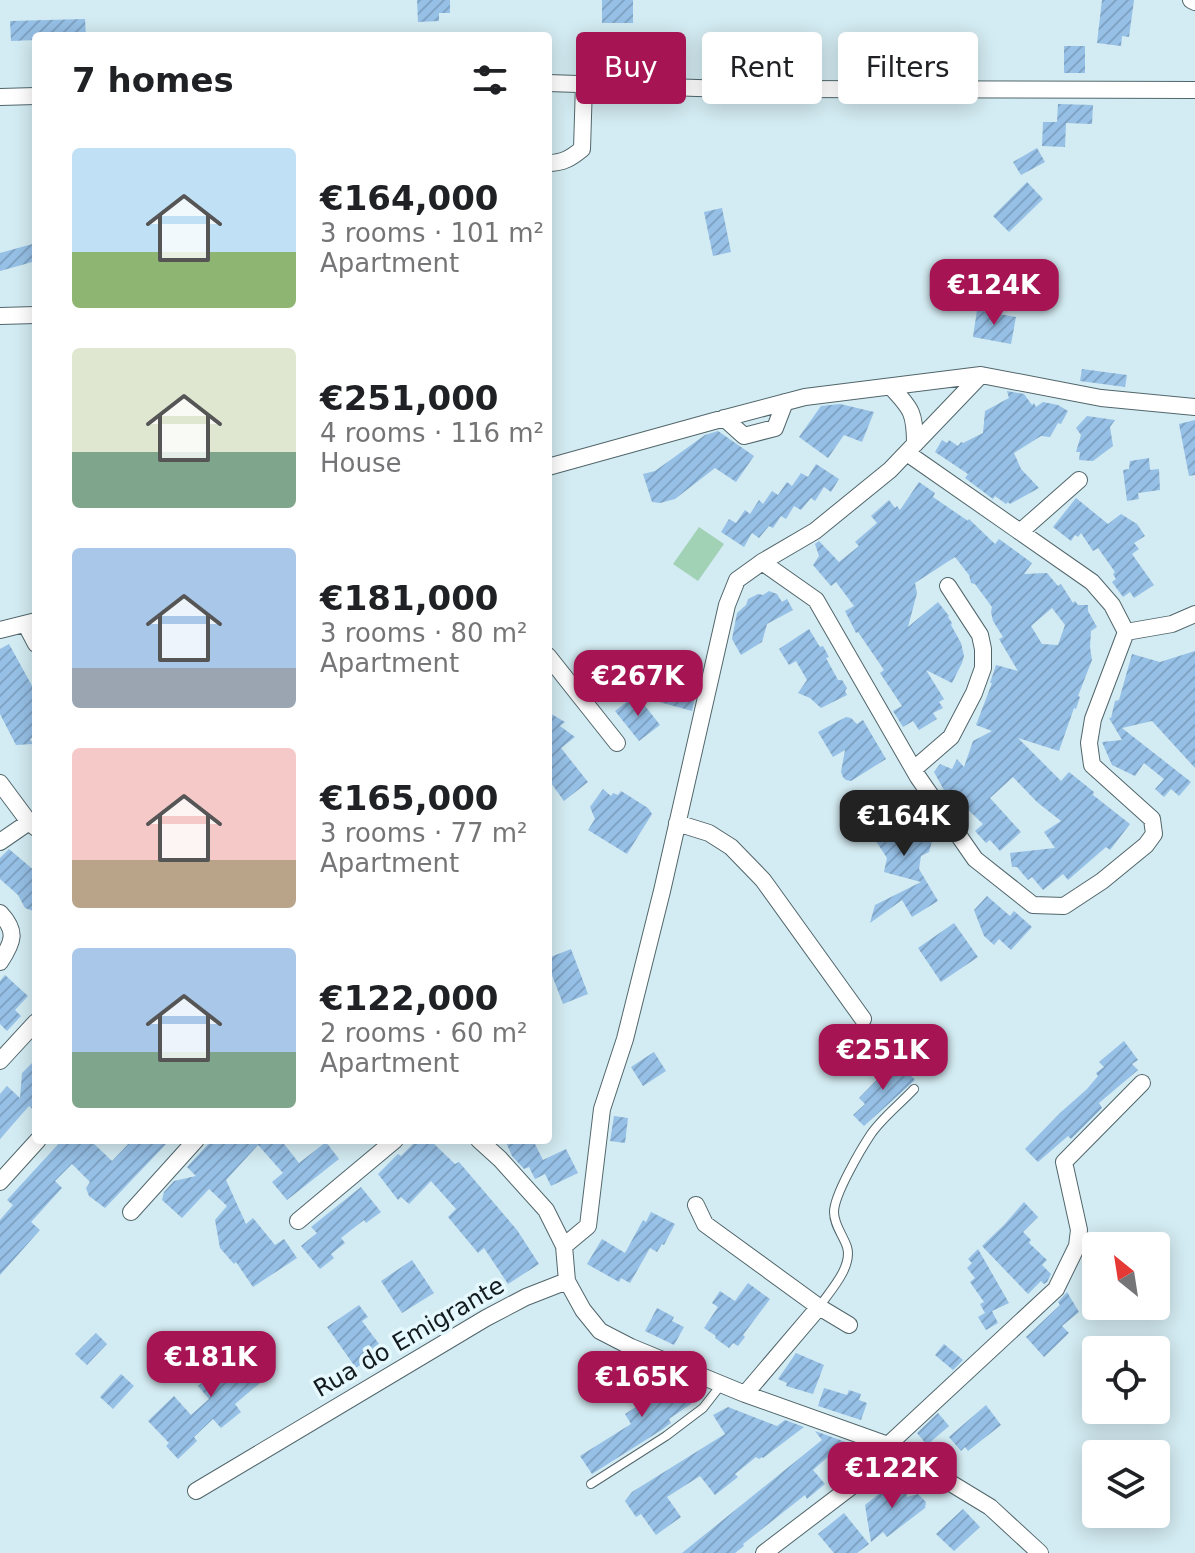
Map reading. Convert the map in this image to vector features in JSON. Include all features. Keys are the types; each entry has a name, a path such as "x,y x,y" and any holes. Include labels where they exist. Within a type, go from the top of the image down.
{"street":[{"path":"552,83 576,84"},
{"path":"686,88 1195,90"},
{"path":"0,97 32,96"},
{"path":"552,163 570,158 582,149 583,104"},
{"path":"0,316 32,315"},
{"path":"564,1246 588,1226 602,1109 625,1039 727,605 737,580 815,531 890,470 981,375"},
{"path":"552,466 805,397 981,375 1101,398 1195,407"},
{"path":"891,387 908,405 915,422 911,448"},
{"path":"762,562 816,600 914,769 975,859 1033,905 1064,906 1102,881 1146,845 1154,834 1152,819 1092,765 1089,743 1093,719 1126,632 1112,605 1092,582 1020,532 911,448"},
{"path":"1020,532 1079,480"},
{"path":"914,769 951,737 983,668 980,635 948,586"},
{"path":"1126,632 1172,624 1195,614"},
{"path":"0,630 31,623"},
{"path":"552,661 617,743"},
{"path":"0,783 32,824"},
{"path":"677,823 709,833 731,847 763,880 863,1019"},
{"path":"0,842 32,826"},
{"path":"0,913 12,925 12,936 0,962"},
{"path":"0,1061 32,1026"},
{"path":"764,1553 893,1448 1056,1289 1077,1246 1079,1230 1064,1162 1142,1083"},
{"path":"0,1182 34,1144"},
{"path":"131,1212 192,1144"},
{"path":"298,1221 390,1144"},
{"path":"483,1144 546,1210 564,1246 567,1281 583,1310 600,1331 745,1394 893,1448 990,1507 1040,1553"},
{"path":"696,1205 705,1224 819,1307 849,1325"},
{"name":"Rua do Emigrante","path":"196,1491 486,1318 526,1297 567,1281"},
{"path":"745,1394 819,1307"}],"lane":[{"path":"819,1307 841,1275 848,1258 834,1211 838,1193 872,1133 914,1089"},
{"path":"591,1484 679,1427 703,1408 721,1384"}],"green space":[{"path":"699,527 724,544 698,581 673,564"}],"building":[{"path":"417,0 450,0 450,13 439,13 439,21 418,22"},
{"path":"602,0 633,0 633,23 602,23"},
{"path":"1102,0 1134,0 1129,37 1122,36 1121,46 1097,43"},
{"path":"85,19 86,32 32,32 32,40 11,41 10,21"},
{"path":"1064,46 1085,46 1085,73 1064,73"},
{"path":"1058,104 1093,105 1092,124 1066,123 1065,147 1042,146 1043,122 1057,122"},
{"path":"1037,148 1045,162 1021,175 1013,162"},
{"path":"1027,182 1043,199 1009,232 993,216"},
{"path":"722,208 731,252 713,256 704,212"},
{"path":"32,244 32,262 0,271 0,253"},
{"path":"977,310 1016,317 1011,344 973,337"},
{"path":"1082,369 1127,375 1125,387 1080,381"},
{"path":"1007,391 1024,394 1036,407 1043,402 1068,411 1050,437 1041,436 1014,453 1021,469 1039,488 1010,504 995,496 993,499 965,478 968,474 935,452 942,440 947,443 949,440 958,446 983,433 985,411 1009,398"},
{"path":"840,404 874,412 862,442 844,435 828,458 799,437 821,406"},
{"path":"1087,416 1115,420 1110,427 1113,446 1093,461 1079,460 1080,452 1076,452 1081,435 1076,428"},
{"path":"1195,420 1195,475 1189,476 1179,424"},
{"path":"718,431 754,456 736,482 715,468 675,499 652,502 643,474 655,471 705,435"},
{"path":"1149,458 1150,470 1159,469 1160,490 1138,493 1139,499 1127,501 1123,470 1129,469 1130,461"},
{"path":"816,464 839,479 831,492 824,487 815,501 811,498 801,510 794,506 786,519 781,516 773,528 769,526 759,538 752,533 744,547 721,532 729,519 736,523 745,510 750,514 759,500 763,504 772,491 778,495 787,482 792,486 801,473 808,477"},
{"path":"919,482 935,493 933,497 969,519 995,544 999,539 1032,563 1024,574 1047,573 1058,586 1061,584 1073,603 1088,605 1097,627 1091,631 1092,660 1059,751 1018,738 1061,781 1069,772 1130,824 1110,850 1106,847 1068,880 1063,874 1043,890 1032,877 1028,880 1017,867 1012,867 1010,853 1055,848 1044,832 1061,821 1013,777 990,798 1021,832 1000,851 990,840 986,843 975,831 983,824 963,805 956,812 934,772 940,764 952,769 957,759 964,767 973,741 992,731 976,725 996,665 1018,671 999,639 1003,637 993,621 992,607 971,583 969,575 955,557 915,583 917,593 908,627 938,602 949,616 964,656 952,683 926,670 944,699 939,702 943,708 933,713 937,719 919,730 913,721 903,727 893,711 902,706 880,673 884,670 856,633 845,611 854,606 836,582 831,586 813,565 819,556 815,544 819,541 839,562 859,546 855,542 877,523 871,516 889,500 900,510","holes":["1052,608 1065,625 1058,645 1042,644 1031,626"]},
{"path":"1076,498 1108,524 1121,514 1137,524 1145,536 1134,543 1139,549 1132,554 1154,585 1134,598 1130,592 1123,597 1112,582 1116,579 1115,572 1098,548 1093,551 1081,533 1071,541 1053,527"},
{"path":"769,591 777,594 782,602 787,599 793,610 767,624 762,642 741,655 732,639 737,613 748,599"},
{"path":"809,629 820,647 823,646 838,680 842,680 847,688 847,695 821,708 798,693 807,680 796,661 789,665 779,649"},
{"path":"9,644 32,686 32,744 16,745 0,714 0,649"},
{"path":"1195,651 1195,768 1152,721 1122,728 1191,782 1179,796 1171,789 1164,797 1155,789 1164,779 1144,763 1135,776 1112,765 1102,742 1122,740 1109,718 1115,701 1119,700 1132,654 1160,662"},
{"path":"672,680 677,687 696,693 692,711 645,698 662,681 665,685"},
{"path":"633,697 638,697 660,725 639,741 615,711"},
{"path":"552,714 565,722 560,726 575,737 561,748 588,782 564,801 552,784"},
{"path":"846,717 857,724 863,720 886,759 851,781 846,780 841,772 845,750 833,757 818,732"},
{"path":"603,789 611,796 621,791 648,808 652,814 627,854 588,830 595,819 590,807"},
{"path":"909,799 921,818 906,827 934,834 929,852 921,856 919,869 938,901 912,917 902,900 870,923 875,905 921,882 884,872 887,858 868,829 869,825"},
{"path":"9,849 32,869 32,911 25,908 18,895 0,879 0,858"},
{"path":"987,896 1010,916 1014,911 1032,927 1011,950 999,939 994,945 984,936 974,910"},
{"path":"954,923 978,957 941,982 918,948"},
{"path":"571,949 588,994 563,1004 552,975 552,956"},
{"path":"5,975 28,996 15,1010 21,1016 7,1031 0,1024 0,981"},
{"path":"1124,1041 1138,1060 1132,1064 1138,1070 1099,1103 1102,1108 1071,1139 1068,1136 1038,1162 1025,1149 1087,1089 1098,1076 1096,1073 1104,1067 1099,1062"},
{"path":"654,1052 666,1071 643,1086 631,1067"},
{"path":"896,1060 915,1080 864,1126 853,1115 865,1104 859,1098"},
{"path":"32,1063 32,1109 29,1106 0,1139 0,1094 7,1086 20,1098 22,1073"},
{"path":"614,1116 628,1118 625,1143 610,1141"},
{"path":"58,1144 94,1144 112,1161 128,1144 166,1144 105,1208 89,1196 86,1188 90,1182 72,1164 55,1181 62,1188 31,1222 40,1230 0,1275 0,1220 13,1205 7,1200"},
{"path":"208,1144 284,1144 299,1163 328,1144 339,1159 287,1200 272,1182 283,1173 258,1145 226,1180 246,1224 253,1218 275,1245 284,1239 297,1258 253,1287 236,1262 234,1264 220,1248 215,1220 227,1206 209,1189 182,1218 162,1200 164,1192 174,1181 196,1176 187,1167"},
{"path":"413,1144 434,1144 455,1164 459,1162 517,1230 539,1264 508,1284 484,1248 478,1253 448,1217 456,1209 431,1181 409,1204 401,1197 398,1200 378,1174 398,1154 401,1156"},
{"path":"507,1144 535,1144 543,1160 566,1149 578,1173 551,1186 545,1174 535,1179 529,1167 524,1169 512,1156"},
{"path":"361,1187 381,1212 366,1223 364,1220 341,1238 345,1243 331,1254 334,1258 320,1269 301,1246 317,1233 311,1227"},
{"path":"1024,1202 1038,1217 1023,1232 1031,1240 1029,1243 1047,1260 1042,1265 1051,1274 1047,1282 1044,1284 1041,1281 1028,1294 982,1246"},
{"path":"651,1212 675,1224 657,1252 650,1248 630,1283 621,1278 619,1282 587,1264 602,1239 625,1253 643,1220 646,1222"},
{"path":"978,1249 1009,1303 992,1311 998,1323 986,1330 978,1317 985,1313 980,1304 984,1302 970,1282 975,1278 967,1268 972,1263 968,1259"},
{"path":"412,1260 434,1293 402,1313 381,1281"},
{"path":"748,1283 770,1299 738,1346 733,1343 729,1348 704,1328 718,1307 712,1303 720,1291 735,1301"},
{"path":"1067,1292 1079,1312 1062,1326 1069,1333 1044,1357 1026,1337 1060,1305 1058,1302"},
{"path":"359,1305 368,1317 362,1321 379,1344 372,1349 376,1354 356,1368 327,1327"},
{"path":"657,1308 674,1317 672,1321 684,1327 674,1345 645,1331"},
{"path":"96,1333 107,1344 87,1365 75,1354"},
{"path":"232,1338 239,1347 252,1342 267,1360 251,1373 260,1383 235,1404 241,1412 221,1428 213,1419 194,1437 197,1441 178,1459 166,1446 169,1443 148,1421 174,1396 191,1415 209,1399 198,1386 231,1358 222,1347"},
{"path":"944,1344 963,1360 953,1370 935,1355"},
{"path":"796,1353 824,1365 813,1394 786,1386 787,1383 778,1379"},
{"path":"121,1374 134,1386 113,1409 100,1397"},
{"path":"644,1374 655,1385 660,1377 695,1391 691,1404 669,1419 671,1423 663,1429 592,1474 580,1456 631,1424 625,1414 639,1405 627,1384"},
{"path":"824,1388 847,1395 849,1390 861,1394 859,1400 867,1403 861,1420 818,1406"},
{"path":"986,1405 1001,1425 968,1451 965,1447 961,1451 949,1437"},
{"path":"728,1407 777,1426 785,1420 804,1427 763,1458 756,1457 735,1474 738,1477 715,1495 700,1476 667,1497 681,1517 656,1535 641,1514 636,1517 625,1501 632,1492 725,1434 713,1415"},
{"path":"938,1413 949,1426 927,1445 917,1433"},
{"path":"815,1431 854,1445 848,1463 829,1456 813,1470 825,1484 807,1499 805,1495 735,1553 682,1553 822,1440"},
{"path":"895,1481 906,1486 907,1497 918,1494 926,1502 925,1508 887,1537 883,1532 871,1542 865,1505"},
{"path":"963,1509 980,1527 954,1551 936,1534"},
{"path":"844,1513 869,1544 857,1553 834,1553 818,1534"}]}
